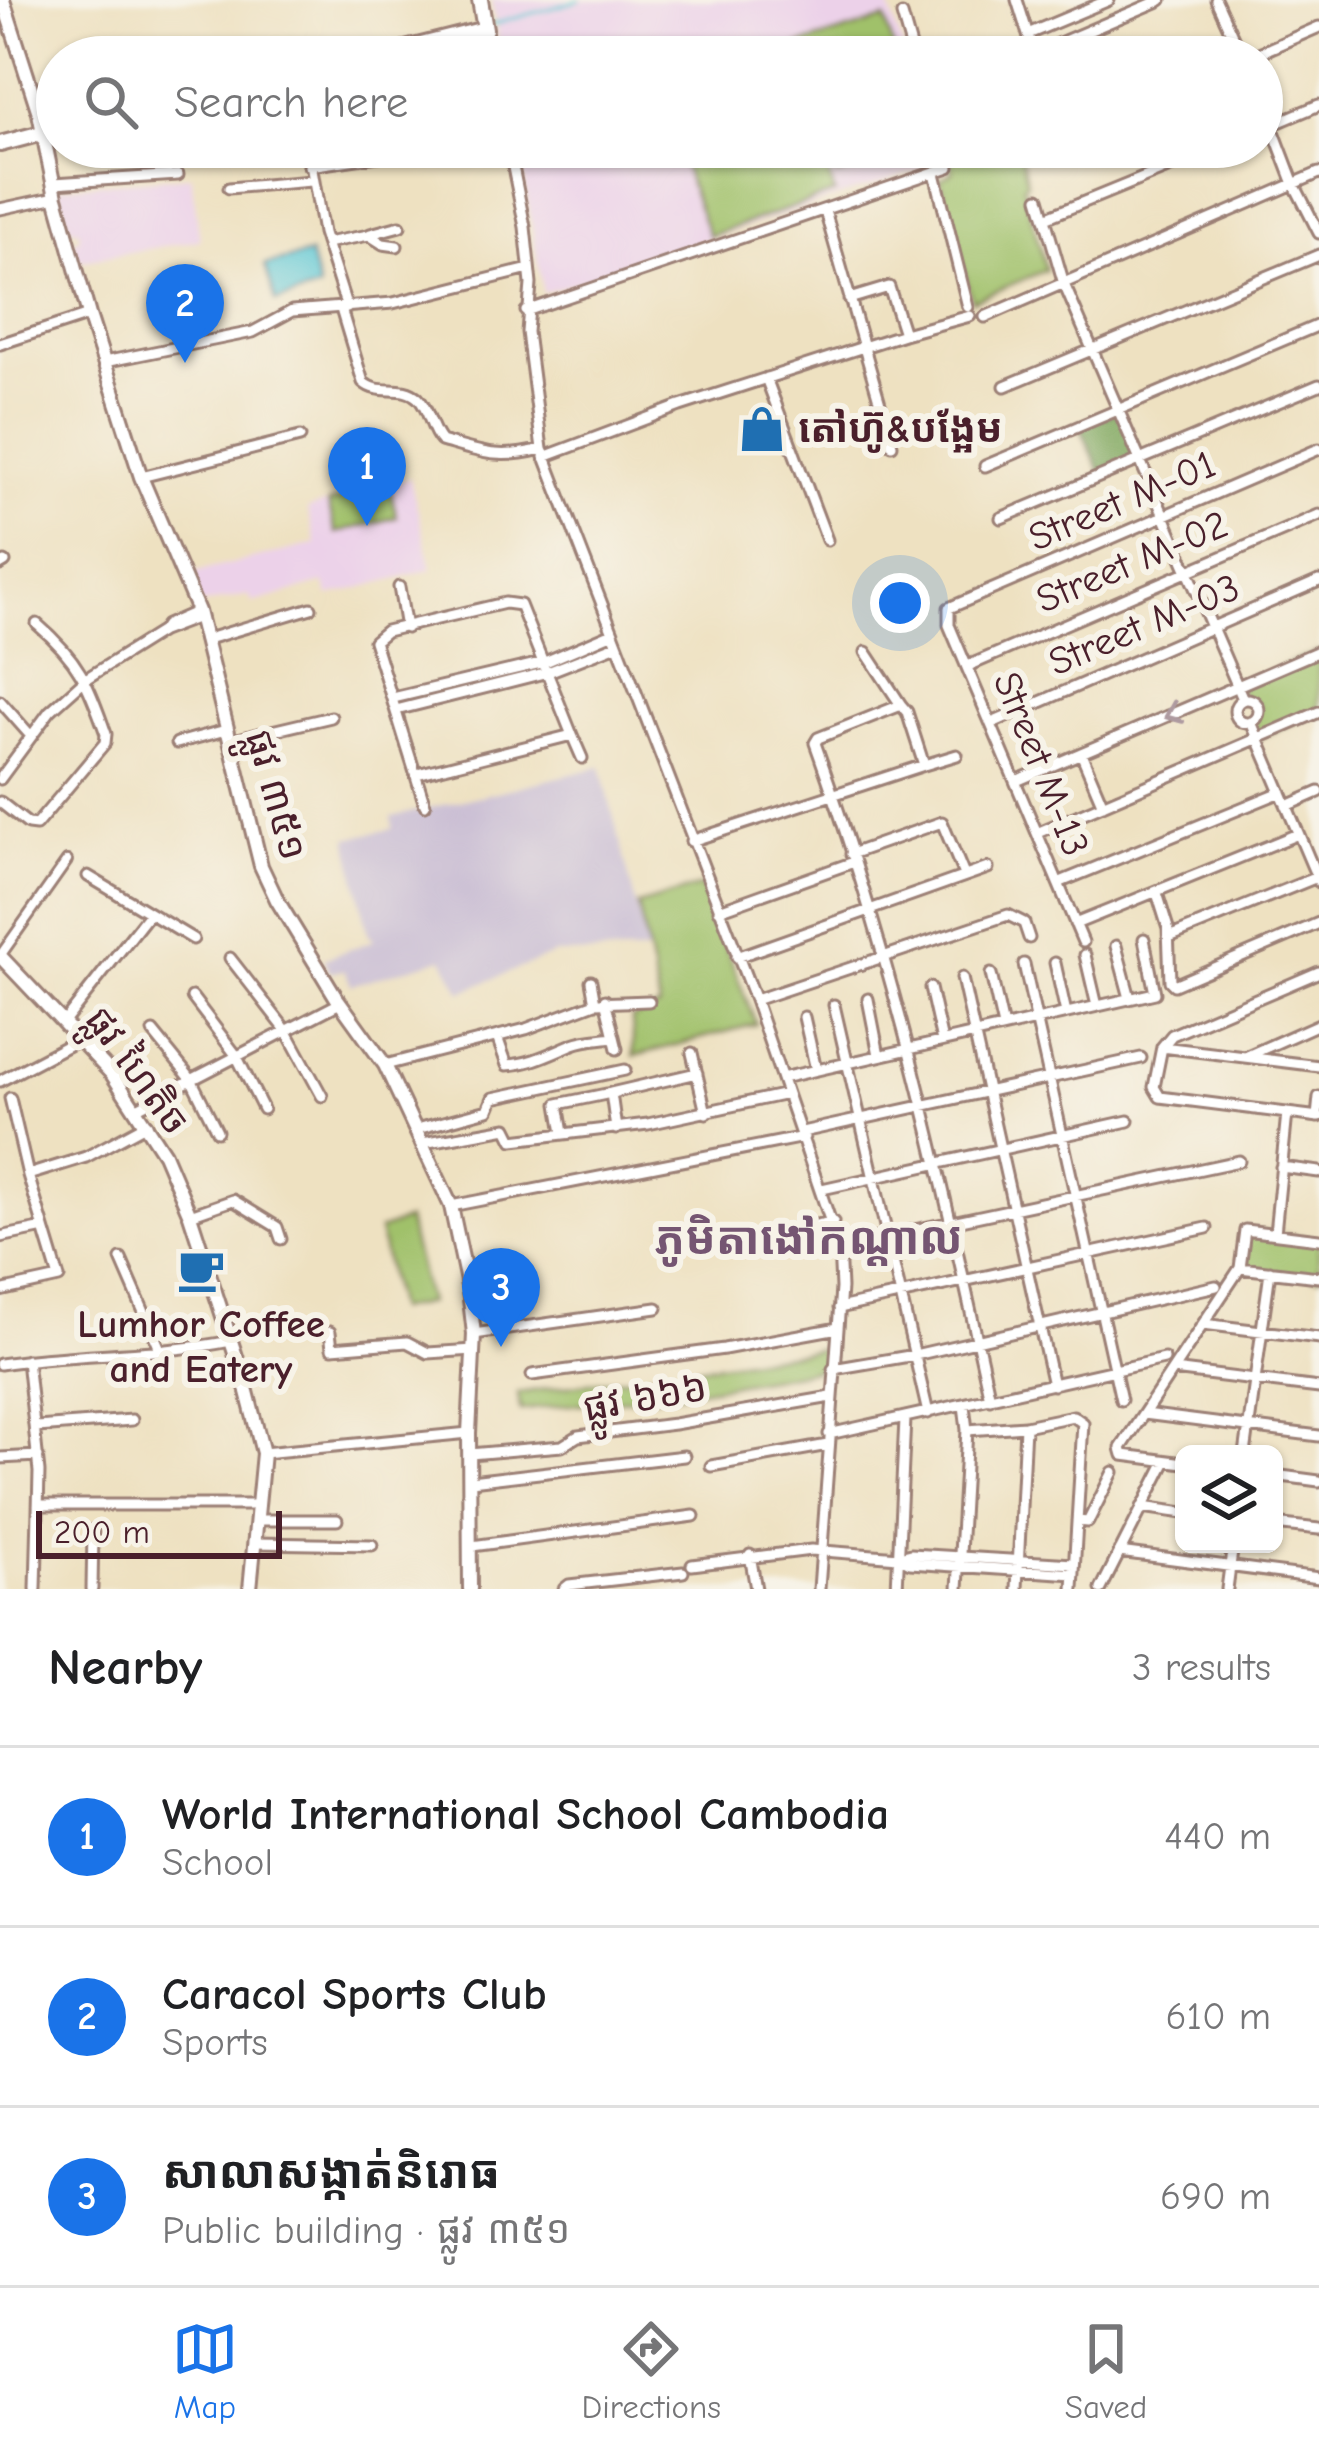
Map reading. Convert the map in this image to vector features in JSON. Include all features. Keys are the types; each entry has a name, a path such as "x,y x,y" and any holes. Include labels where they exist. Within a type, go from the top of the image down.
{"main road":[{"path":"457,36 485,29 480,0"},
{"path":"0,144 36,135"}],"street":[{"name":"ផ្លូវ ៣៥១","path":"3,0 36,92"},
{"path":"1017,0 1028,34 1109,0"},
{"path":"1080,36 1161,0"},
{"path":"1216,0 1235,36"},
{"path":"902,15 908,36"},
{"path":"1283,42 1319,27"},
{"path":"485,29 486,36"},
{"path":"1283,121 1319,105"},
{"path":"1283,160 1319,233"},
{"name":"ផ្លូវ ៣៥១","path":"53,168 88,315 141,477 198,614 261,866 338,1000 385,1065 451,1206 470,1291 474,1334 470,1589"},
{"path":"309,168 363,382 370,389 407,392 417,398 441,442 496,457 543,453 969,311 935,173"},
{"path":"512,168 529,269 526,311 543,453 755,1000 839,1246 838,1328 819,1589"},
{"path":"526,311 947,168"},
{"path":"1045,218 1168,168"},
{"path":"985,317 1319,173"},
{"path":"0,209 55,190 178,175"},
{"path":"229,188 311,181"},
{"path":"1039,199 1064,284 1243,699 1255,701 1259,708 1251,722 1318,875 1169,937"},
{"path":"825,211 892,445"},
{"path":"326,244 400,226"},
{"path":"369,235 397,246"},
{"path":"1005,386 1319,255"},
{"path":"104,362 253,332 292,311 393,303 529,269"},
{"path":"848,299 889,287 904,334"},
{"path":"0,344 88,315"},
{"path":"985,466 1319,325"},
{"path":"766,378 827,540"},
{"path":"1001,518 1319,385"},
{"path":"141,477 300,437"},
{"name":"Street M-01","path":"950,608 1319,449"},
{"name":"Street M-02","path":"968,666 1319,515"},
{"name":"Street M-03","path":"992,723 1319,581"},
{"path":"399,586 406,628"},
{"path":"425,805 374,641 386,631 514,602 520,605 582,758"},
{"path":"204,640 311,608"},
{"name":"Street M-13","path":"950,608 950,625 1083,942"},
{"path":"0,779 50,711 87,678 166,625 198,614"},
{"path":"0,802 36,825 98,754 106,734 87,678 61,644 37,624"},
{"path":"395,704 546,667 615,639"},
{"path":"1016,781 1319,651"},
{"path":"866,652 907,712 924,765"},
{"path":"0,701 31,736"},
{"path":"901,705 815,741 886,954 990,1399"},
{"path":"1037,833 1319,712"},
{"path":"177,743 331,717"},
{"path":"417,774 572,735"},
{"path":"1081,753 1103,805"},
{"path":"691,841 957,755"},
{"path":"1058,883 1281,792"},
{"path":"1286,806 1319,792"},
{"path":"718,910 942,822 964,875"},
{"path":"1075,925 1298,833"},
{"path":"0,956 67,861"},
{"path":"737,957 988,868"},
{"path":"88,876 193,939"},
{"path":"1157,893 1169,937 1169,981 1174,985 1319,923"},
{"path":"65,1021 149,914"},
{"path":"755,1000 1008,915 1024,923 1029,938"},
{"path":"782,1078 1155,993 1144,939"},
{"path":"1116,946 1130,998"},
{"path":"1085,955 1097,1006"},
{"name":"ផ្លូវ ហៃតិច","path":"0,956 65,1021 137,1108 164,1154 190,1215 263,1454 250,1589"},
{"path":"230,958 286,1030 322,1096"},
{"path":"1055,963 1066,1013"},
{"path":"1024,964 1120,1400"},
{"path":"1319,972 1172,1035 1162,1047 1156,1094 1318,1117 1319,1097"},
{"path":"992,974 1003,1027"},
{"path":"962,978 1053,1385"},
{"path":"497,1037 506,1065 555,1054 569,1045 615,1043 591,981"},
{"path":"930,988 943,1041"},
{"path":"192,997 236,1054 263,1109"},
{"path":"868,999 879,1055"},
{"path":"137,1108 338,1000"},
{"path":"385,1065 497,1037 600,1002 649,1000"},
{"path":"834,1005 928,1413"},
{"path":"804,1017 816,1070"},
{"path":"1245,1057 1319,1024"},
{"path":"153,1032 191,1079 217,1131"},
{"path":"0,1081 81,1039"},
{"path":"1162,1047 1319,1066"},
{"path":"692,1053 706,1113"},
{"path":"451,1206 803,1135 1141,1058"},
{"path":"420,1136 488,1111 493,1098 625,1070"},
{"path":"563,1133 558,1104 697,1073"},
{"path":"611,1093 616,1129"},
{"path":"420,1136 506,1128 513,1140 616,1129 787,1094"},
{"path":"0,1291 59,1278 10,1098"},
{"path":"1275,1233 1287,1113"},
{"path":"822,1189 1128,1120"},
{"path":"28,1174 86,1157 146,1124"},
{"path":"839,1246 1239,1161"},
{"path":"1281,1167 1319,1172"},
{"path":"190,1215 233,1201 277,1227 281,1239"},
{"path":"735,1240 833,1222"},
{"path":"0,1237 44,1228"},
{"path":"839,1308 1207,1228"},
{"path":"1175,1462 1120,1452 1240,1268 1245,1230 1319,1239"},
{"path":"122,1259 160,1348"},
{"path":"1240,1268 1319,1277"},
{"path":"1246,1445 1270,1271"},
{"path":"832,1369 915,1355 1216,1286"},
{"path":"474,1334 657,1308"},
{"path":"1203,1324 1319,1338"},
{"path":"532,1376 838,1328"},
{"path":"330,1332 332,1348 407,1342 428,1352 474,1349"},
{"path":"0,1364 189,1349 231,1341"},
{"path":"711,1466 1164,1358"},
{"path":"27,1360 37,1427 35,1589"},
{"path":"1173,1370 1319,1388"},
{"name":"ផ្លូវ ៦៦៦","path":"470,1454 562,1446 578,1436 831,1397"},
{"path":"958,1589 967,1430 964,1405"},
{"path":"1144,1414 1319,1436"},
{"path":"967,1430 1025,1426 1073,1416 1083,1423 1073,1589"},
{"path":"898,1589 905,1419"},
{"path":"37,1427 132,1420"},
{"path":"1017,1589 1025,1426"},
{"path":"263,1454 469,1433"},
{"path":"0,1458 38,1456"},
{"path":"471,1481 684,1456"},
{"path":"1101,1589 1166,1461"},
{"path":"1077,1522 1088,1522 1113,1472"},
{"path":"1283,1476 1319,1481"},
{"path":"38,1505 258,1512 337,1520"},
{"path":"1142,1507 1175,1512"},
{"path":"472,1546 694,1516"},
{"path":"1283,1525 1319,1529"},
{"path":"92,1530 92,1589"},
{"path":"256,1543 372,1545"},
{"path":"564,1589 749,1555 822,1550 899,1557 910,1563 1074,1569"},
{"path":"1119,1552 1319,1578"},
{"path":"1227,1589 1232,1553"},
{"path":"749,1555 756,1589"}],"shaded area":[{"path":"491,0 887,0 899,36 498,36"},
{"path":"522,168 927,168 543,293"},
{"path":"191,176 200,240 78,261 73,244 79,230 69,227 58,187"},
{"path":"410,478 432,569 329,596 324,583 252,603 249,595 200,605 188,574 316,544 307,509"},
{"path":"601,767 648,953 555,954 461,992 443,958 351,985 345,970 329,972 324,959 374,940 368,933 348,838 392,829 392,817"}],"green space":[{"path":"885,19 890,36 830,36"},
{"path":"684,168 826,168 835,193 709,236"},
{"path":"835,168 864,168 837,176"},
{"path":"952,168 1023,168 1027,183 1023,186 1046,270 972,301 940,179"},
{"path":"1119,410 1141,459 1102,475 1080,426"},
{"path":"389,487 397,517 336,533 328,503"},
{"path":"1319,651 1319,712 1258,738 1254,720 1259,708 1243,699 1238,686"},
{"path":"701,886 756,1024 634,1056 632,1018 660,1007 638,905"},
{"path":"407,1220 428,1303 396,1310 379,1230"},
{"path":"1245,1230 1319,1239 1319,1277 1240,1268"},
{"path":"830,1348 826,1368 677,1394 520,1410 518,1393"}],"water":[{"path":"310,254 319,289 276,302 265,265"}],"waterway":[{"path":"491,25 580,0"}],"place":[{"name":"Caracol Sports Club","path":"185,363"},
{"name":"តៅហ៊ូ&បង្អែម","path":"762,429"},
{"name":"World International School Cambodia","path":"367,526"},
{"name":"Lumhor Coffee and Eatery","path":"201,1270"},
{"name":"សាលាសង្កាត់និរោធ","path":"501,1347"}],"district":[{"name":"ភូមិតាងៅកណ្តាល","path":"809,1239"}]}
